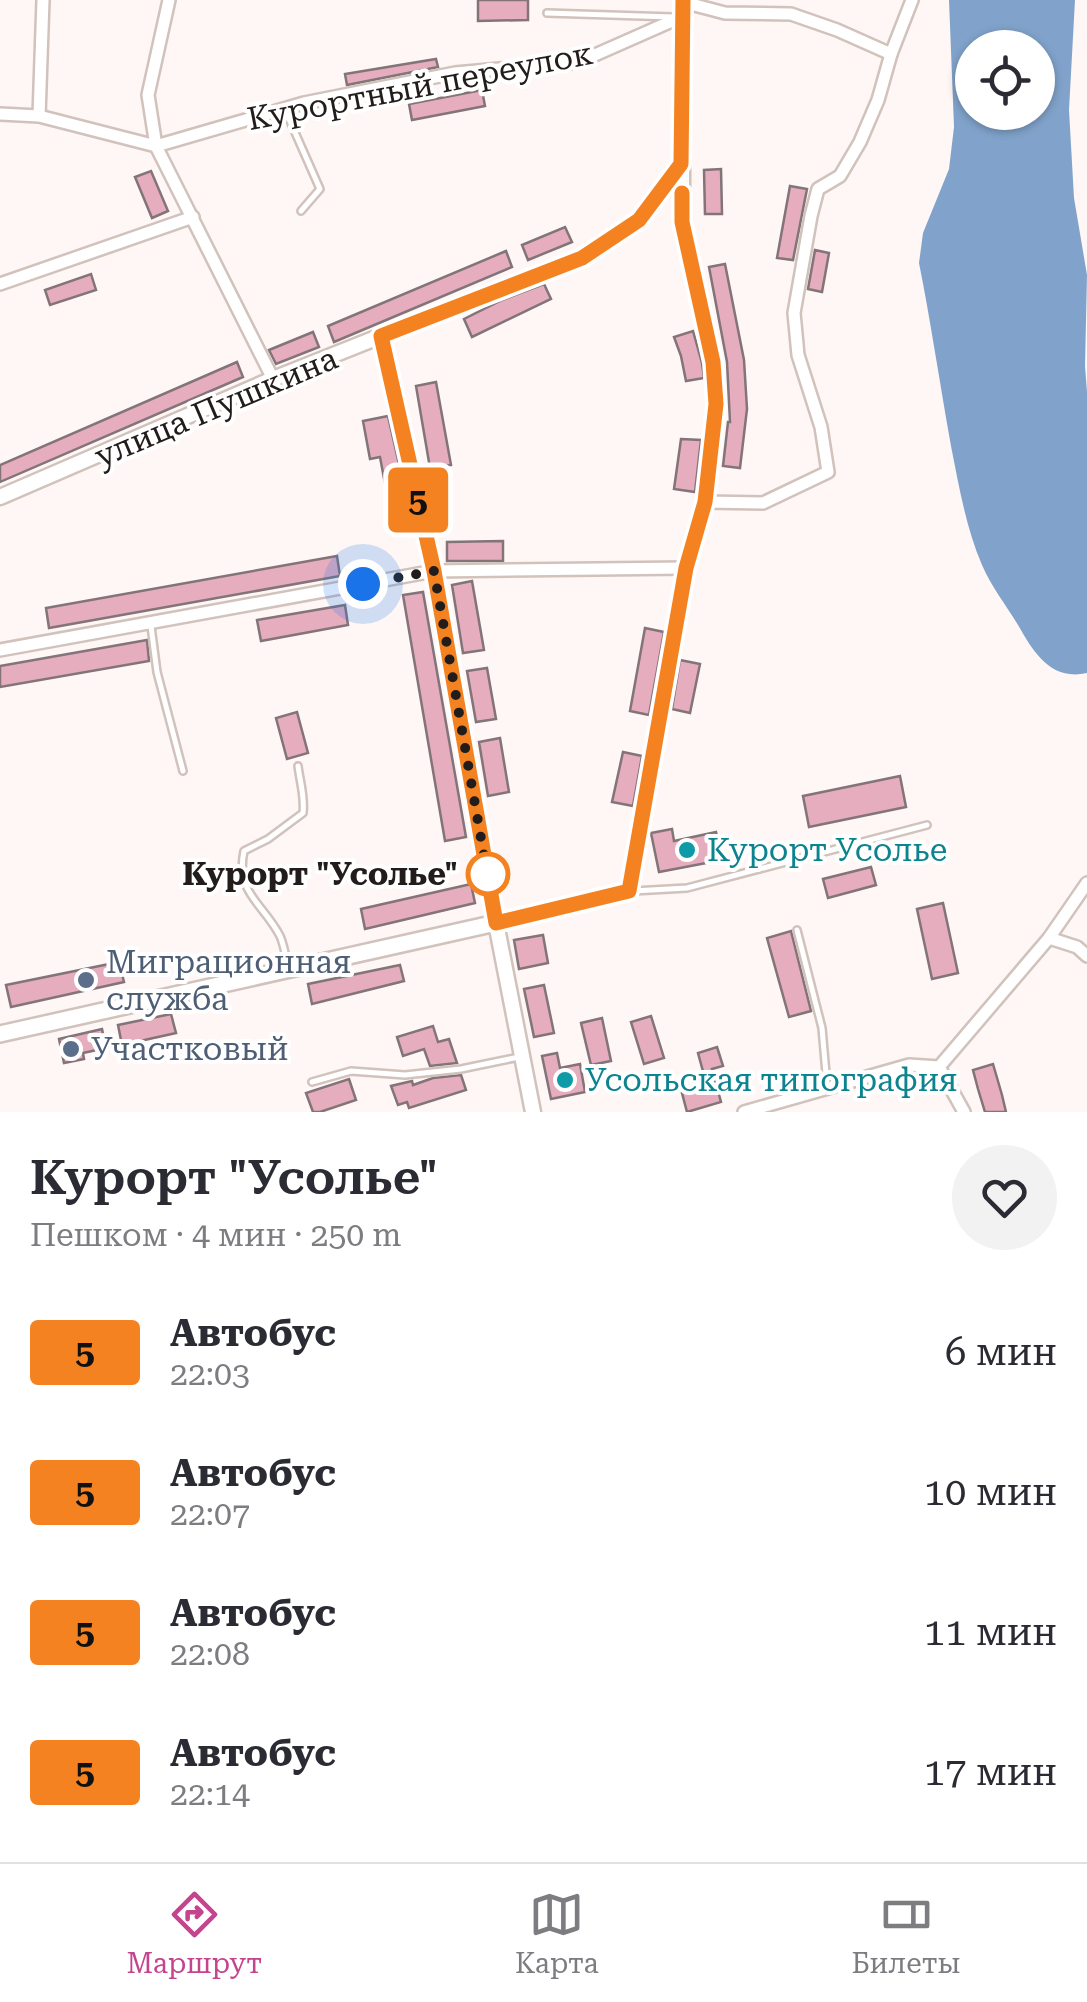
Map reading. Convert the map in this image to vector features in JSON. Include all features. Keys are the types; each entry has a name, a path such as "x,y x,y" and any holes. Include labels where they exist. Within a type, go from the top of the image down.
{"main road":[{"path":"0,1034 496,923"}],"street":[{"path":"39,116 43,0"},
{"path":"170,0 148,95 156,146 273,379"},
{"path":"705,502 763,503 828,472 821,427 798,355 794,313 810,216 818,189 840,176 860,142 912,0"},
{"path":"496,923 629,891 686,568 705,502 716,404 713,362 682,222 682,6 726,13 791,14 891,54"},
{"name":"Курортный переулок","path":"156,146 284,109 454,73 579,62 682,6"},
{"path":"0,114 39,116 156,146"},
{"name":"улица Пушкина","path":"0,498 273,379 582,258 639,220 681,164"},
{"path":"0,284 193,217"},
{"path":"381,336 434,571 533,1112"},
{"path":"0,650 434,571 686,568"},
{"path":"939,1067 1050,938 1087,883"},
{"path":"1050,938 1077,946 1087,956"},
{"path":"744,1112 909,1065 939,1067"},
{"path":"939,1067 964,1112"}],"lane":[{"path":"547,13 682,6"},
{"path":"284,109 320,189 301,212"},
{"path":"150,623 157,672 183,771"},
{"path":"289,970 281,938 246,889 240,868 244,851 303,813 305,800 298,766"},
{"path":"629,891 687,888 927,826"},
{"path":"797,930 822,1028 827,1088"},
{"path":"312,1082 350,1072 404,1075 461,1070 522,1056"}],"water":[{"path":"949,0 1075,0 1069,110 1074,198 1087,275 1087,673 1054,669 1030,645 986,573 964,507 919,263 923,233 949,169 954,127"}],"building":[{"path":"478,0 528,0 528,20 478,21"},
{"path":"436,59 438,67 347,85 345,74"},
{"path":"482,90 485,106 412,120 409,104"},
{"path":"721,169 722,214 705,214 704,170"},
{"path":"151,171 168,211 152,218 135,177"},
{"path":"790,186 807,189 793,260 777,258"},
{"path":"565,227 572,242 528,260 522,245"},
{"path":"815,250 829,253 822,292 808,289"},
{"path":"506,251 512,267 334,342 328,326"},
{"path":"725,264 744,360 747,409 740,468 723,466 730,422 727,362 709,267"},
{"path":"91,274 96,290 50,305 45,290"},
{"path":"544,284 551,299 472,337 464,319"},
{"path":"693,331 704,378 686,381 674,337"},
{"path":"313,332 319,347 276,364 269,350"},
{"path":"237,362 243,377 0,482 0,465"},
{"path":"436,382 451,465 430,468 416,386"},
{"path":"388,416 404,486 386,489 380,457 370,459 363,421"},
{"path":"681,439 701,440 695,492 674,489"},
{"path":"503,541 503,561 447,561 447,542"},
{"path":"337,556 340,576 49,628 46,608"},
{"path":"472,581 484,650 463,653 452,585"},
{"path":"423,592 466,837 445,841 403,595"},
{"path":"345,605 348,625 261,641 257,620"},
{"path":"645,628 664,632 649,715 630,711"},
{"path":"147,640 149,661 0,687 0,666"},
{"path":"680,660 700,664 690,713 672,709"},
{"path":"487,668 496,719 476,722 467,671"},
{"path":"297,712 308,753 287,759 276,718"},
{"path":"500,738 509,792 488,796 479,742"},
{"path":"623,752 642,756 633,806 612,802"},
{"path":"900,776 906,807 809,827 803,796"},
{"name":"Курорт Усолье","path":"672,829 674,841 716,832 722,860 659,872 651,833"},
{"path":"871,867 876,885 828,898 823,879"},
{"path":"471,884 475,903 365,929 361,909"},
{"path":"943,903 958,973 932,979 917,909"},
{"path":"791,931 811,1011 789,1017 767,938"},
{"path":"543,935 548,963 519,969 514,940"},
{"path":"119,962 124,982 11,1007 6,985"},
{"path":"400,965 404,981 312,1004 308,984"},
{"path":"544,985 554,1033 534,1037 524,989"},
{"path":"171,1014 176,1033 122,1045 118,1025"},
{"path":"651,1016 664,1058 644,1064 631,1022"},
{"path":"602,1018 611,1061 591,1065 581,1023"},
{"path":"433,1026 438,1042 449,1039 457,1063 430,1066 424,1049 403,1056 397,1037"},
{"path":"102,1029 106,1048 83,1053 84,1059 64,1063 59,1039"},
{"path":"717,1047 723,1066 712,1069 721,1102 687,1112 682,1093 707,1086 698,1053"},
{"name":"Усольская типография","path":"557,1053 560,1068 580,1064 585,1092 551,1099 542,1056"},
{"path":"993,1064 1006,1112 985,1112 978,1089 973,1070"},
{"path":"461,1075 466,1090 409,1108 407,1102 398,1105 391,1086 412,1081 413,1085"},
{"path":"349,1079 356,1100 313,1112 306,1093"}],"bus line":[{"name":"5","path":"682,193 682,222 713,362 716,404 705,502 686,568 629,891 496,923 434,571 381,336 582,258 639,220 681,164 683,0"}],"place":[{"name":"Курорт Усолье","path":"687,850"},
{"name":"Курорт \"Усолье\"","path":"488,874"},
{"name":"Миграционная служба","path":"86,980"},
{"name":"Участковый","path":"71,1049"},
{"name":"Усольская типография","path":"565,1080"}],"route":[{"path":"363,584 434,571 489,884 488,874"}]}
